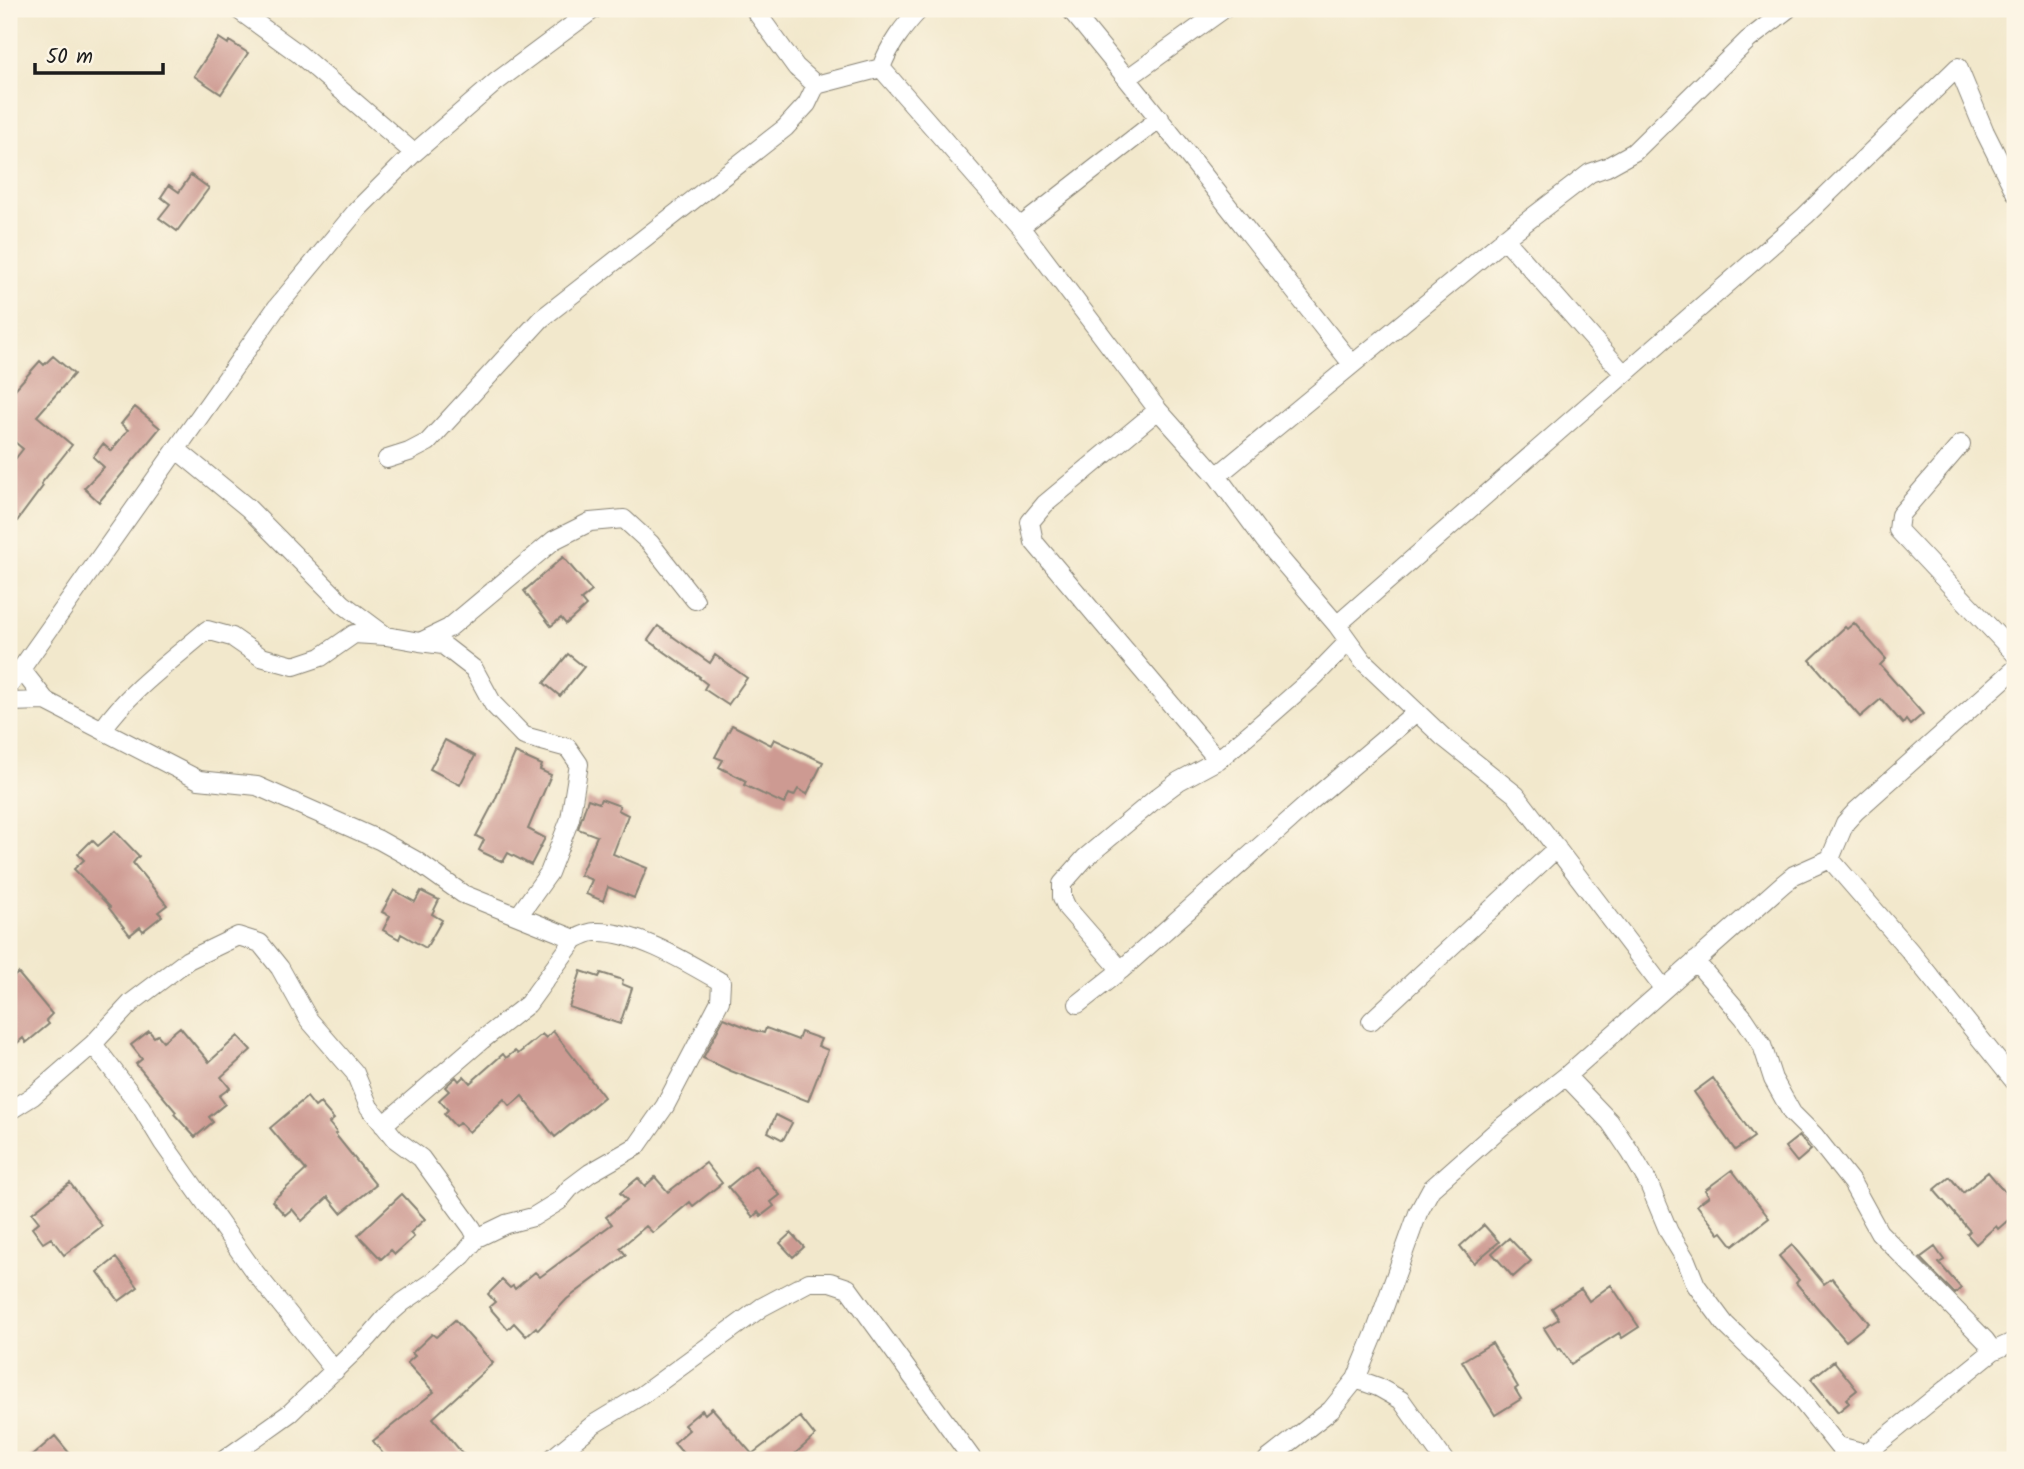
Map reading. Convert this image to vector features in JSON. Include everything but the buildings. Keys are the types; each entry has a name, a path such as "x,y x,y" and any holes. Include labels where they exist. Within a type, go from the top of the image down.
{"street":[{"path":"237,9 299,54 414,153"},
{"path":"9,687 277,307 358,209 414,153 496,82 594,9"},
{"path":"754,9 796,67 816,85"},
{"path":"881,68 888,50 902,28 920,9"},
{"path":"1070,9 1160,118 1238,222 1352,364"},
{"path":"1128,78 1224,9"},
{"path":"1217,476 1504,238 1590,173 1634,152 1748,40 1788,9"},
{"path":"1337,625 1805,216 1958,67 1985,132 2015,192"},
{"path":"387,459 428,442 541,319 785,128 807,104 816,85 881,68"},
{"path":"881,68 1020,228 1158,410 1217,476 1265,541 1337,625 1363,661 1415,712 1516,795 1663,988"},
{"path":"1020,228 1160,118"},
{"path":"1504,238 1624,374"},
{"path":"1158,410 1045,504 1030,522 1034,542 1218,760"},
{"path":"1961,444 1900,515 1898,530 2015,654"},
{"path":"176,449 248,508 343,604 386,636"},
{"path":"420,642 449,628 554,541 590,522 624,519 650,543 695,600"},
{"path":"102,730 115,710 139,686 207,631 232,637 261,657 294,666 321,657 354,634 443,645 474,669 493,704 524,736 568,748 579,764 570,819 549,873 519,915"},
{"path":"1121,971 1067,908 1062,897 1062,884 1085,858 1159,796 1179,781 1218,760 1306,685 1348,642"},
{"path":"21,669 46,701 199,780 257,786 379,840 415,860 463,894 575,939"},
{"path":"1267,1460 1331,1410 1356,1380 1418,1213 1431,1189 1500,1128 1566,1076 1783,884 1830,859 1845,823 1856,811 2015,669"},
{"path":"9,702 46,701"},
{"path":"1077,1004 1121,971 1415,712"},
{"path":"1371,1021 1557,848"},
{"path":"1830,859 1909,950 2015,1082"},
{"path":"224,1460 290,1413 403,1301 434,1281 463,1255 477,1238 506,1224 533,1217 559,1201 570,1188 590,1173 637,1146 665,1106 720,1001 721,982 660,948 614,934 593,931 575,939 528,1004 383,1125"},
{"path":"9,1111 33,1096 93,1044 131,1003 188,960 238,936 260,943 280,968 309,1020 355,1073 369,1107 395,1139 421,1158 477,1238"},
{"path":"1695,961 1744,1018 1762,1045 1773,1079 1792,1112 1852,1183 1879,1233 1993,1351"},
{"path":"93,1044 141,1107 163,1143 253,1270 335,1371"},
{"path":"1566,1076 1610,1122 1631,1153 1648,1182 1696,1285 1725,1324 1794,1391 1838,1446 1862,1457 1993,1351 2015,1340"},
{"path":"550,1460 594,1424 642,1395 762,1307 809,1282 830,1282 848,1288 973,1460"},
{"path":"1356,1380 1401,1400 1444,1460"}]}
